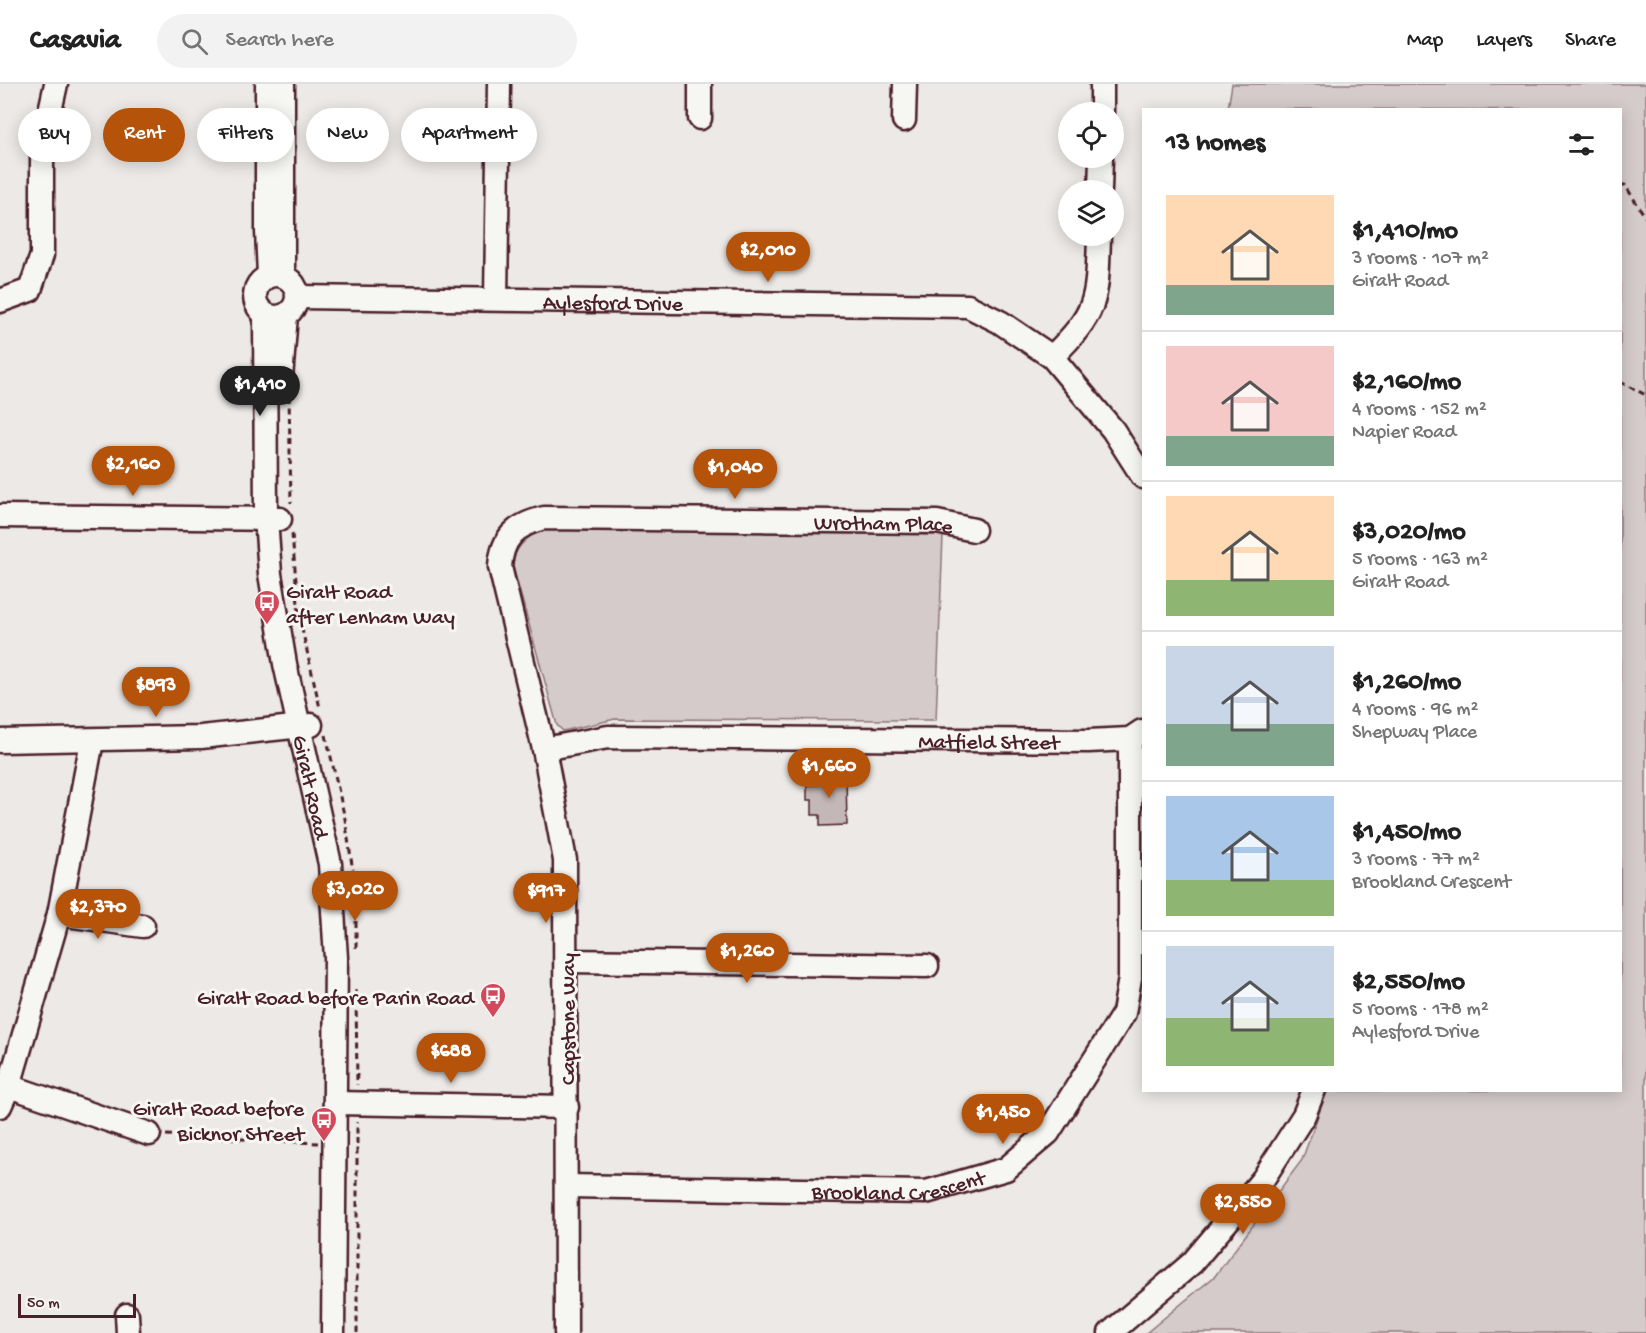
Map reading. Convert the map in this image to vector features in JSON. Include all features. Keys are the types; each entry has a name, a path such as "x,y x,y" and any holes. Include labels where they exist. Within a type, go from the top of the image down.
{"street":[{"path":"0,301 30,290 42,255 42,147 56,84"},
{"path":"267,84 267,231 276,275"},
{"path":"276,275 283,84"},
{"path":"496,299 499,84"},
{"path":"700,84 700,118"},
{"path":"904,84 904,120"},
{"path":"1102,84 1102,102"},
{"path":"1052,357 1076,334 1092,309 1098,292 1099,246"},
{"path":"276,275 294,284 283,309 257,306 255,295 258,284 276,275"},
{"name":"Aylesford Drive","path":"283,309 496,299 968,306 1000,322 1052,357 1113,430 1142,475"},
{"name":"Giralt Road","path":"283,309 273,518 277,623 338,831 348,891 342,1103 347,1333"},
{"path":"0,516 273,518"},
{"name":"Wrotham Place","path":"511,535 524,523 544,518 937,522 974,530"},
{"name":"Capstone Way","path":"511,535 501,552 500,567 544,749 566,860 566,1333"},
{"path":"0,741 92,741 201,737 306,725"},
{"name":"Matfield Street","path":"544,749 608,737 1088,741 1137,735"},
{"name":"Brookland Crescent","path":"567,1186 926,1192 1006,1169 1048,1133 1124,1013 1130,978 1137,735"},
{"path":"0,1106 9,1086 59,914 92,741"},
{"path":"59,914 143,926"},
{"path":"567,961 927,966"},
{"path":"9,1086 149,1134"},
{"path":"1110,1333 1192,1263 1263,1179 1304,1115 1313,1092"},
{"path":"342,1103 567,1107"},
{"name":"Giralt Road","path":"333,1333 334,1144 342,1103"}],"path":[{"path":"1622,185 1625,185 1646,218"},
{"path":"1622,383 1646,395"},
{"path":"149,1134 334,1144"}],"shaded area":[{"path":"1232,84 1646,84 1646,1333 1146,1333 1215,1276 1302,1160 1327,1092 1622,1092 1622,108 1228,108"},
{"path":"545,529 943,535 936,720 615,719 563,731 557,725 513,567 515,554 522,543"}],"building":[{"path":"817,771 846,775 847,825 820,826 820,815 812,815 812,800 807,800 807,785 818,785"}],"place":[{"name":"Giralt Road after Lenham Way","path":"267,626"},
{"name":"Giralt Road before Parin Road","path":"493,1019"},
{"name":"Giralt Road before Bicknor Street","path":"324,1143"}]}
